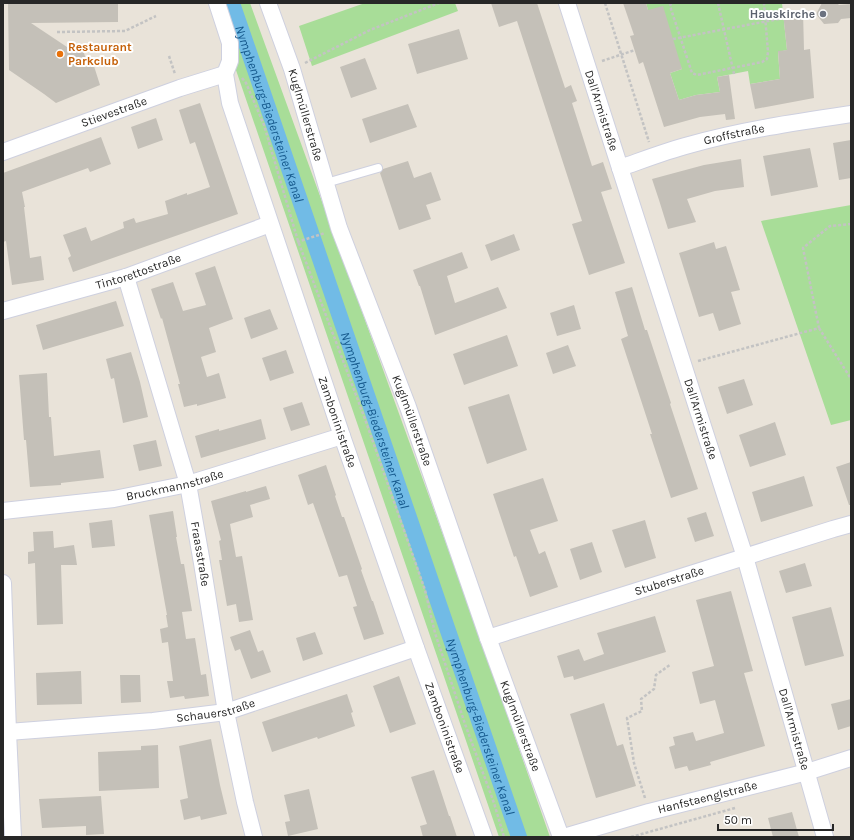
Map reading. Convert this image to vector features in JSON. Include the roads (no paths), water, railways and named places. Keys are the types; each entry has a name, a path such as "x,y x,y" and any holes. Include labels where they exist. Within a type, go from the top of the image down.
{"street":[{"name":"Zamboninistraße","path":"217,3 230,43 228,68 230,103 342,436 484,837"},
{"name":"Kuglmüllerstraße","path":"268,3 292,69 339,228 408,407 488,638 562,837"},
{"name":"Dall'Armistraße","path":"566,3 745,557 825,837"},
{"name":"Stievestraße","path":"3,152 180,88 228,68"},
{"name":"Groffstraße","path":"620,168 689,145 738,133 851,114"},
{"name":"Tintorettostraße","path":"3,311 126,276 270,224"},
{"name":"Fraasstraße","path":"126,276 188,484 226,712 254,837"},
{"name":"Bruckmannstraße","path":"3,511 114,499 188,484 342,436"},
{"name":"Stuberstraße","path":"488,638 851,524"},
{"path":"3,583 8,732 7,817 13,837"},
{"name":"Schauerstraße","path":"8,732 153,721 226,712 416,648"},
{"name":"Hanfstaenglstraße","path":"562,837 649,812 807,772 851,758"}],"lane":[{"path":"326,183 378,168"}],"waterway":[{"name":"Nymphenburg-Biedersteiner Kanal","path":"232,3 519,837"}],"place":[{"name":"Hauskirche","path":"823,14"},
{"name":"Restaurant Parkclub","path":"60,54"}]}
